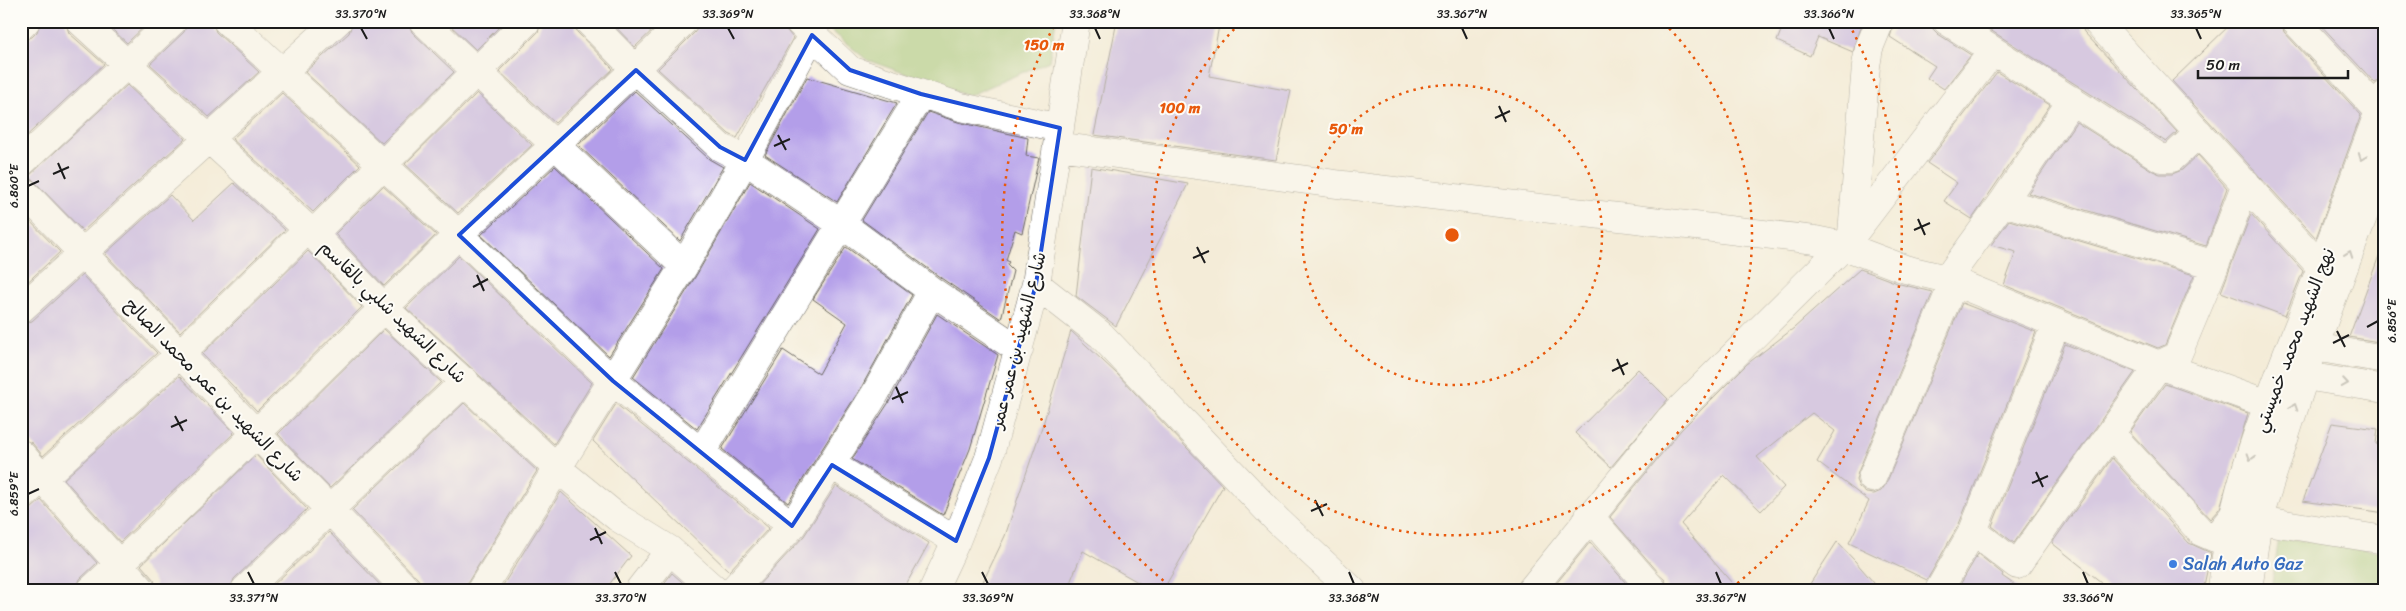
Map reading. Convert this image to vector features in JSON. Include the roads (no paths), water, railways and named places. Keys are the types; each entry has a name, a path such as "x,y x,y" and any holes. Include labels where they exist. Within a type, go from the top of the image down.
{"street":[{"path":"21,26 26,21"},
{"name":"شارع الشهيد شلبي بالقاسم","path":"80,21 310,232 385,309 557,468 617,517 670,550 715,590"},
{"path":"21,163 173,21"},
{"path":"227,21 459,234 613,381 792,526"},
{"path":"21,309 338,21"},
{"path":"423,21 684,266"},
{"path":"21,497 180,354 310,232 384,167 527,21"},
{"path":"588,21 636,70 720,148 745,160 843,225 932,291 1019,350"},
{"path":"91,590 385,309 459,234 636,70 684,21"},
{"name":"شارع الشهيد بن عمر عمر","path":"933,590 956,541 989,458 1036,284 1076,21"},
{"path":"1848,240 1866,66 1869,48 1880,21"},
{"path":"1947,21 2161,158 2172,158 2198,133"},
{"path":"2096,21 2322,267"},
{"path":"2295,21 2382,103"},
{"path":"481,590 684,266 745,160 808,26 850,70 1059,137 1336,184 1816,240 1848,240 1905,269 1950,281 2159,365 2268,404"},
{"path":"1531,590 1669,420 1848,240 1993,51"},
{"path":"701,453 843,225 921,94"},
{"path":"1872,478 1950,281 2072,100"},
{"name":"نهج الشهيد محمد خميستي","path":"2248,590 2245,517 2268,404 2322,267 2382,103"},
{"name":"نهج الشهيد محمد خميستي","path":"2222,590 2245,517 2305,376 2314,347 2385,158"},
{"path":"1973,531 2017,565 2159,365 2177,356 2215,265 2246,183"},
{"name":"شارع الشهيد بن عمر محمد الصالح","path":"21,189 405,589"},
{"path":"2003,202 2215,265"},
{"path":"1036,284 1101,335 1276,519 1352,590"},
{"path":"733,590 792,526 832,465 932,291"},
{"path":"1939,590 1973,531 2056,324"},
{"path":"2314,347 2385,358"},
{"path":"2305,376 2385,389"},
{"path":"246,590 330,512 465,381"},
{"path":"2111,434 2201,532 2216,538 2245,517 2385,540"},
{"path":"21,454 142,590"},
{"path":"832,465 956,541"},
{"path":"1590,516 1653,590"},
{"path":"639,590 670,550"}],"place":[{"name":"Salah Auto Gaz","path":"2173,564"}]}
